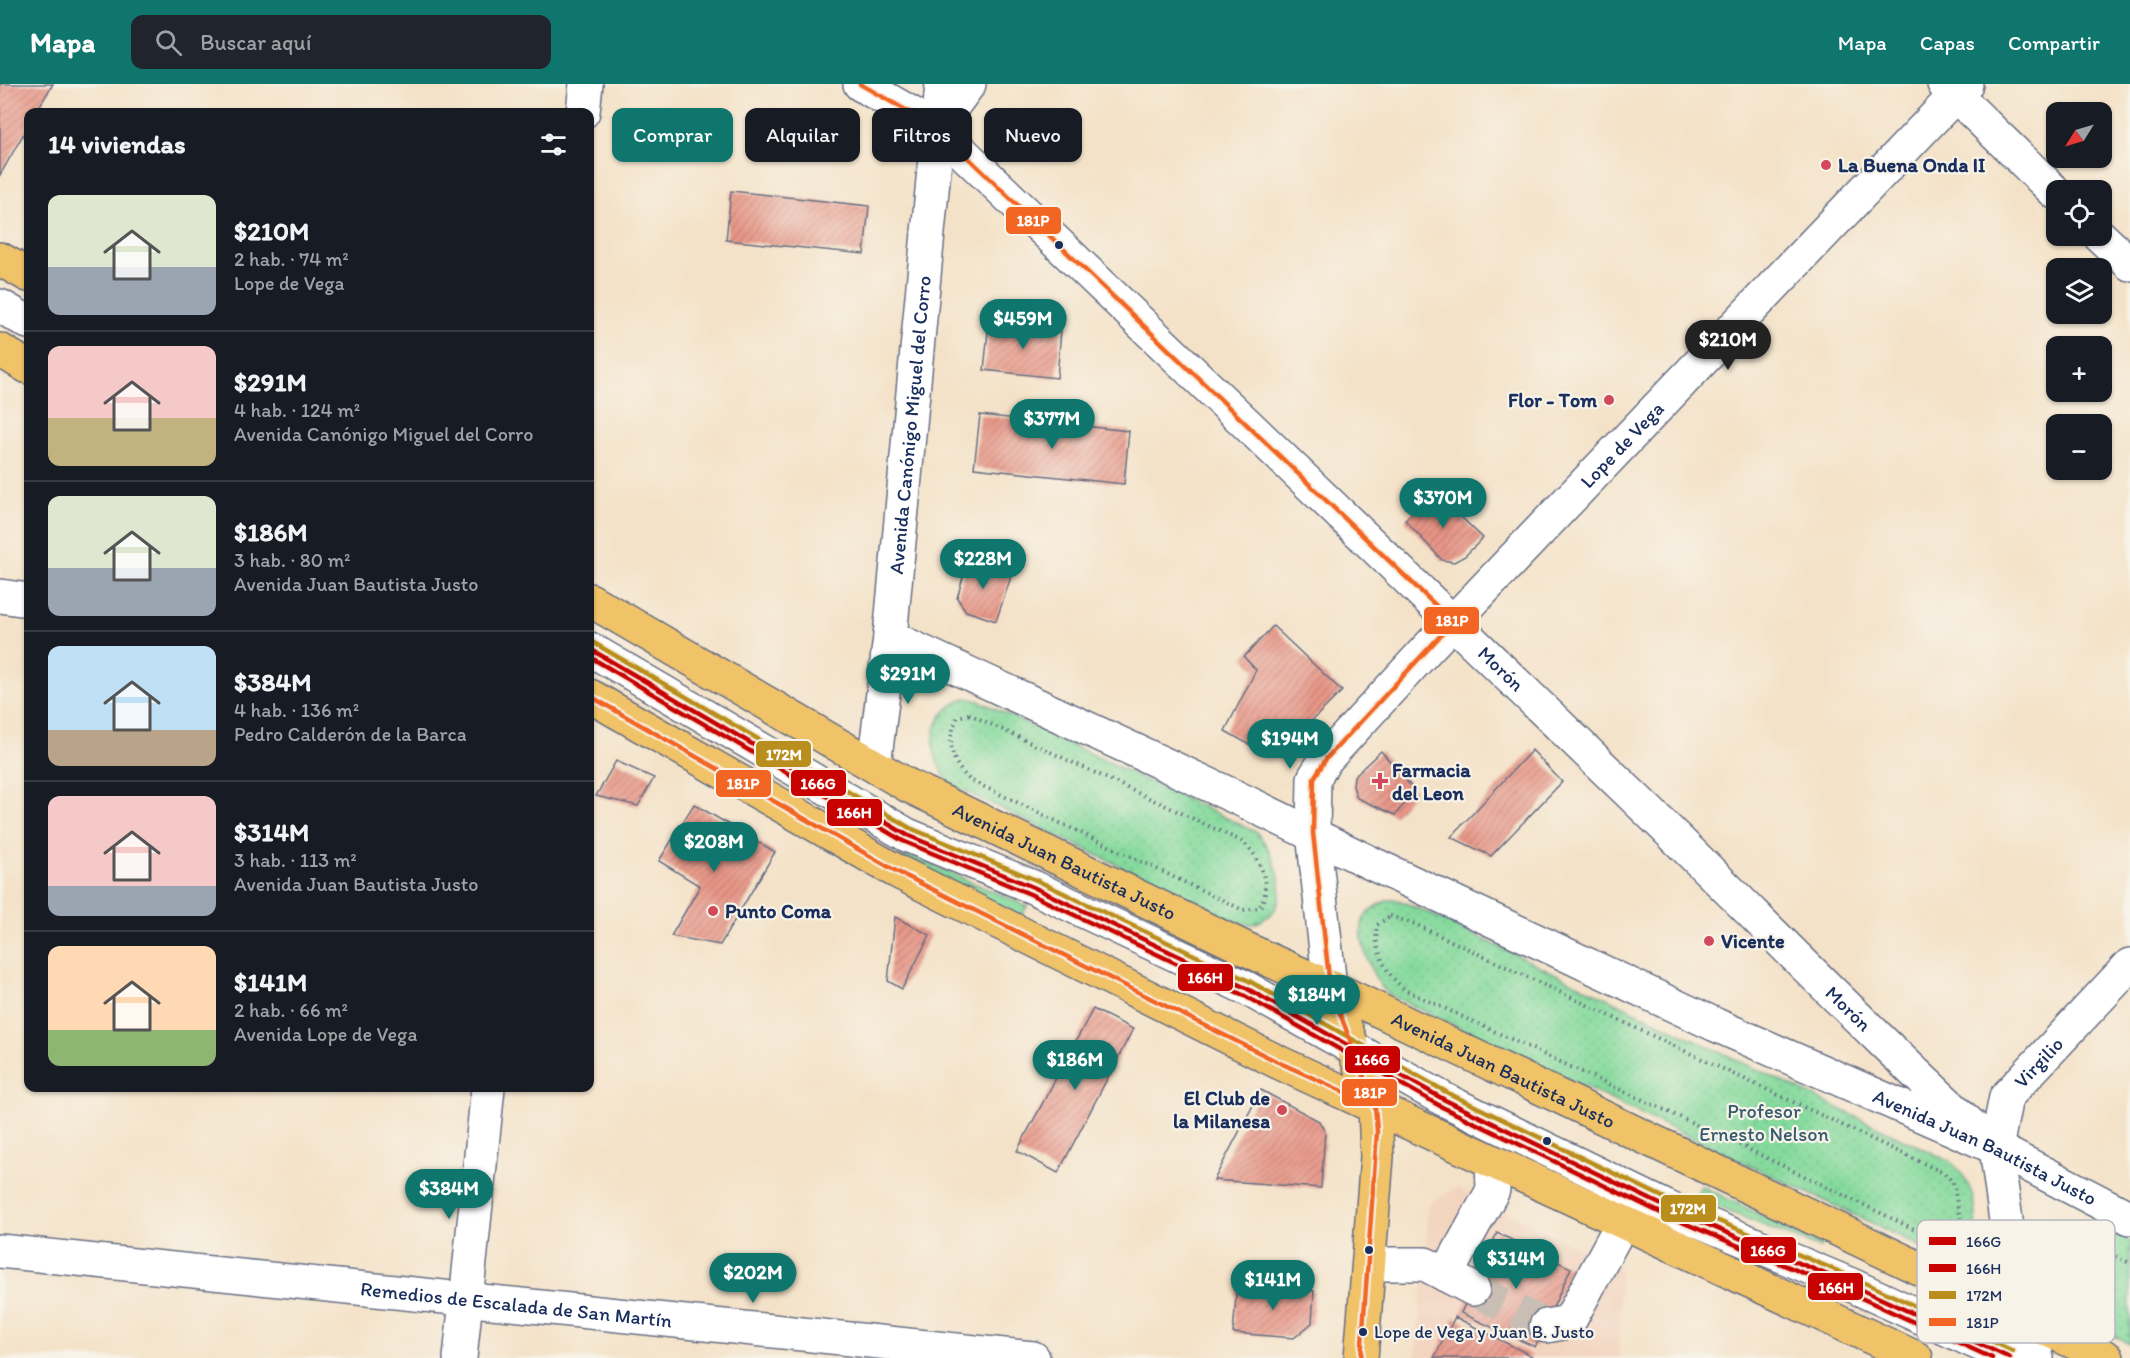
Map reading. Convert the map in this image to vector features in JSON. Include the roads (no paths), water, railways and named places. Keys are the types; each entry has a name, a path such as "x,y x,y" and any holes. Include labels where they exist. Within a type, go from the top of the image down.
{"main road":[{"path":"0,259 24,273"},
{"path":"0,350 24,365"},
{"name":"Avenida Juan Bautista Justo","path":"594,602 933,798 1254,953 1917,1267"},
{"path":"594,698 896,872 1278,1062 1916,1358"},
{"path":"1330,987 1375,1106 1377,1157 1361,1358"},
{"name":"Avenida Juan Bautista Justo","path":"2076,1343 2107,1358"}],"street":[{"path":"583,108 586,84"},
{"name":"Morón","path":"860,84 902,108"},
{"name":"Avenida Canónigo Miguel del Corro","path":"939,108 942,84"},
{"path":"952,108 969,84"},
{"path":"1955,88 2046,184"},
{"name":"Lope de Vega","path":"1330,987 1312,833 1314,778 1326,759 1955,88"},
{"name":"Avenida Canónigo Miguel del Corro","path":"874,765 890,638 934,162"},
{"name":"Morón","path":"972,162 1770,928 1922,1081 1996,1148"},
{"path":"2111,246 2130,264"},
{"path":"0,306 24,320"},
{"path":"0,596 24,599"},
{"name":"Avenida Juan Bautista Justo","path":"890,638 1312,833 1716,1025 1996,1148 2130,1218"},
{"path":"594,651 907,835 1033,887 1246,988 1445,1100 1668,1208 1849,1284 1917,1315"},
{"name":"Virgilio","path":"2006,1220 1996,1148 1999,1121 2006,1097 2130,965"},
{"path":"460,1358 488,1092"},
{"path":"1369,1264 1425,1264 1460,1282 1493,1190 1492,1162"},
{"path":"1546,1326 1569,1322 1622,1223"},
{"name":"Remedios de Escalada de San Martín","path":"0,1251 1033,1358"},
{"path":"1977,1343 2010,1358"},
{"name":"Virgilio","path":"2032,1343 2037,1358"}],"tunnel":[{"path":"1473,1289 1546,1326"}],"place":[{"name":"La Buena Onda II","path":"1826,165"},
{"name":"Flor - Tom","path":"1609,400"},
{"name":"Farmacia del Leon","path":"1380,781"},
{"name":"Punto Coma","path":"713,911"},
{"name":"Vicente","path":"1709,941"},
{"name":"El Club de la Milanesa","path":"1282,1110"},
{"name":"Lope de Vega y Juan B. Justo","path":"1363,1332"}],"park label":[{"name":"Profesor Ernesto Nelson","path":"1764,1122"}]}
